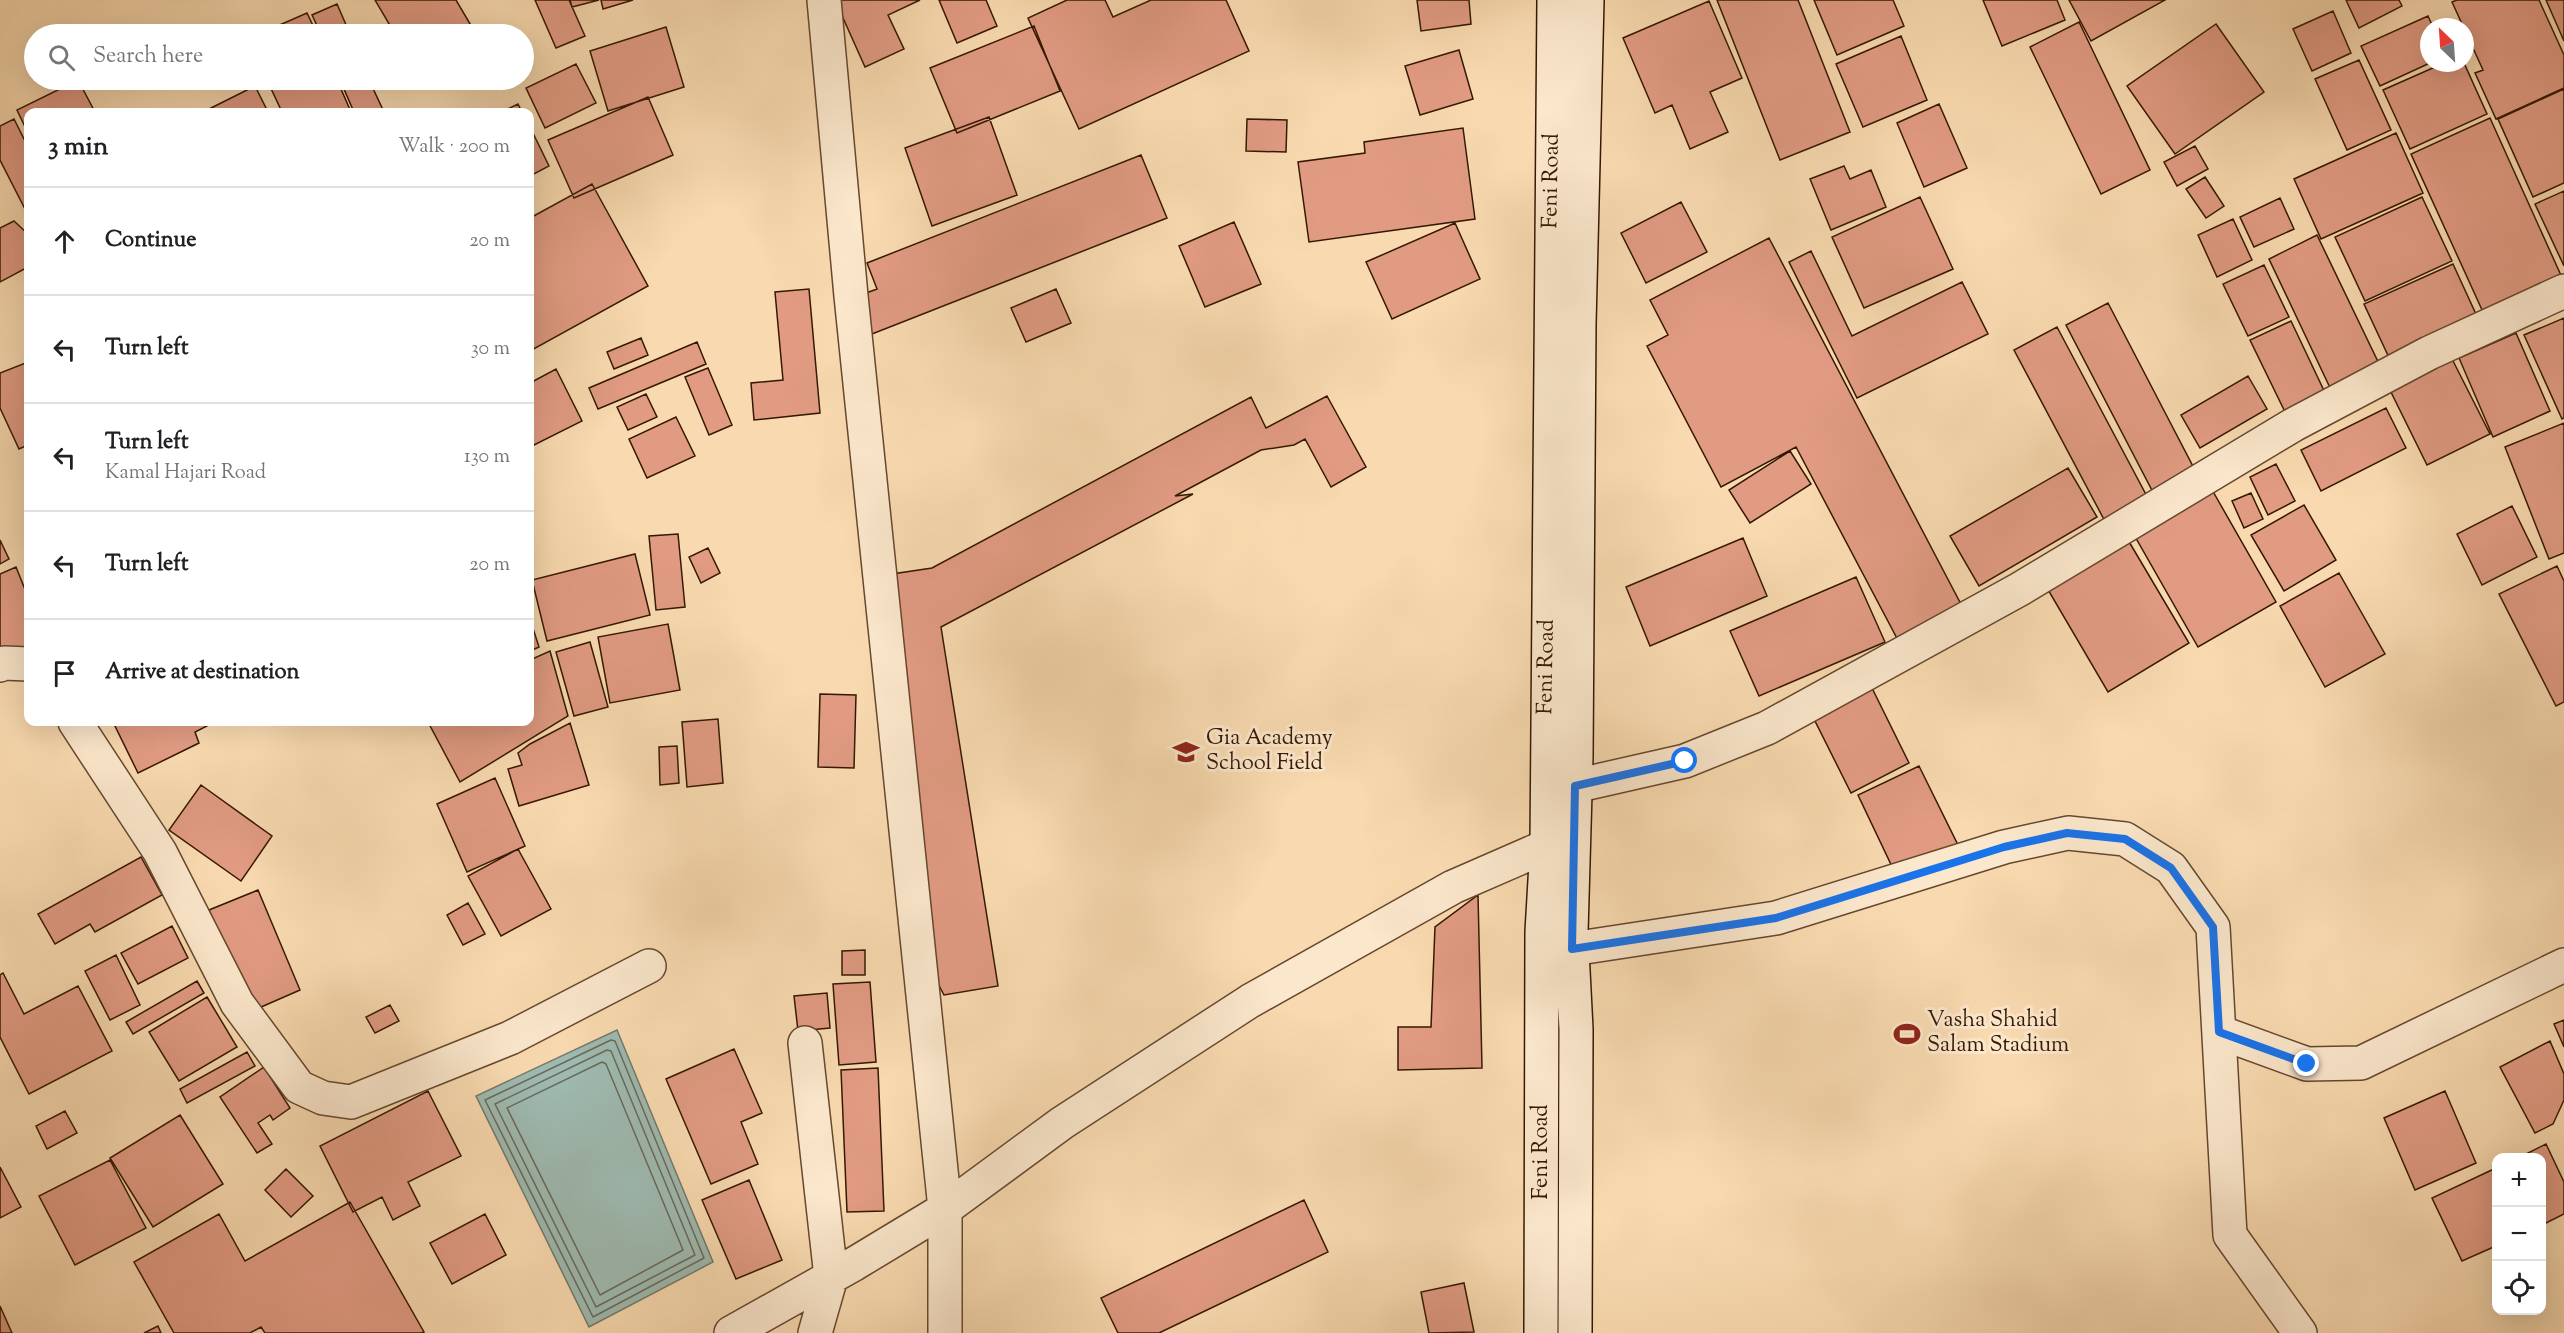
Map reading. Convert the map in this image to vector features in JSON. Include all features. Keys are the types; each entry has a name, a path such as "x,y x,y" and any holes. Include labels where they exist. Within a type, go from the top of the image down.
{"street":[{"path":"824,0 851,296 945,1209 945,1333"},
{"name":"Feni Road","path":"1542,1333 1542,932 1547,846 1554,0"},
{"path":"1575,1333 1576,1029 1572,949 1579,324 1587,0"},
{"path":"1575,786 1685,761 1767,728 2020,589 2293,425 2429,353 2564,291"},
{"path":"0,666 4,663 24,664"},
{"path":"78,726 160,852 237,1003 299,1087 323,1098 351,1102 510,1038 650,966"},
{"path":"1572,949 1776,918 2004,847 2067,833 2125,839 2171,868 2213,927 2230,1235 2300,1333"},
{"path":"731,1333 945,1209 1062,1123 1250,1001 1453,887 1547,846"},
{"path":"2219,1032 2307,1064 2361,1063 2564,965"},
{"path":"805,1042 831,1277 815,1333"}],"water":[{"path":"617,1030 713,1262 589,1327 476,1096"}],"building":[{"path":"375,0 456,0 470,24 389,24"},
{"path":"535,0 569,0 585,36 556,48"},
{"path":"570,0 599,0 572,7"},
{"path":"601,0 633,0 603,9"},
{"path":"835,0 920,0 888,15 904,49 865,67"},
{"path":"939,0 986,0 997,26 957,43"},
{"path":"1067,0 1105,0 1113,17 1151,0 1226,0 1249,51 1079,129 1028,18"},
{"path":"1417,0 1469,0 1471,24 1421,31"},
{"path":"1717,0 1798,0 1850,132 1780,160"},
{"path":"1814,0 1893,0 1904,26 1837,55"},
{"path":"1983,0 2057,0 2065,20 2002,46"},
{"path":"2069,0 2165,0 2091,41"},
{"path":"2346,0 2399,0 2402,6 2359,28"},
{"path":"2457,0 2539,0 2564,55 2564,88 2496,119 2475,73 2483,70 2474,50 2474,18 2459,18 2452,2"},
{"path":"2546,0 2564,0 2564,41"},
{"path":"1709,1 1742,78 1710,92 1728,132 1690,149 1672,105 1655,113 1623,38"},
{"path":"337,4 346,24 316,24 312,15"},
{"path":"2333,11 2351,53 2312,71 2293,29"},
{"path":"307,13 312,24 282,24"},
{"path":"2420,20 2420,68 2380,86 2361,46"},
{"path":"2079,22 2150,170 2101,194 2030,47"},
{"path":"2216,24 2264,92 2175,154 2127,86"},
{"path":"1034,26 1060,91 957,133 930,68"},
{"path":"666,27 684,87 608,111 590,51"},
{"path":"1901,36 1927,100 1863,127 1836,64"},
{"path":"1459,50 1473,99 1420,115 1405,66"},
{"path":"2359,60 2391,130 2347,150 2315,79"},
{"path":"576,64 596,103 545,128 527,90 534,90 534,84"},
{"path":"2424,72 2468,72 2487,114 2410,149 2383,90"},
{"path":"2564,89 2564,183 2533,197 2498,119"},
{"path":"58,90 83,90 93,108 24,108 24,125 17,110"},
{"path":"247,90 257,90 266,108 211,108"},
{"path":"272,90 341,90 349,108 280,108"},
{"path":"344,90 374,90 382,108 352,108"},
{"path":"648,97 673,155 574,198 548,140"},
{"path":"1939,104 1967,168 1924,187 1897,123"},
{"path":"989,117 1017,195 932,226 905,148"},
{"path":"2490,118 2564,282 2488,323 2411,154"},
{"path":"14,119 24,139 24,207 0,160 0,126"},
{"path":"1247,119 1287,120 1286,152 1246,151"},
{"path":"1463,128 1475,219 1309,242 1298,162 1365,153 1364,142"},
{"path":"2396,133 2423,193 2321,239 2294,179"},
{"path":"534,135 549,166 534,174"},
{"path":"2195,146 2208,169 2177,186 2164,162"},
{"path":"1141,155 1167,218 872,334 858,296 877,289 867,263"},
{"path":"1844,166 1850,179 1871,170 1886,207 1831,230 1810,179"},
{"path":"2205,177 2224,206 2206,218 2186,189"},
{"path":"592,184 648,286 534,349 534,216"},
{"path":"2564,191 2564,266 2535,204"},
{"path":"1920,197 1953,269 1864,308 1832,237"},
{"path":"2422,197 2452,261 2365,301 2335,237"},
{"path":"2280,198 2294,229 2254,247 2240,217"},
{"path":"1681,202 1707,252 1646,283 1621,233"},
{"path":"2233,219 2252,260 2217,277 2198,235"},
{"path":"14,221 24,230 24,269 0,282 0,228"},
{"path":"1234,222 1261,284 1205,307 1179,246"},
{"path":"1455,223 1480,279 1392,319 1366,262"},
{"path":"2317,235 2382,370 2333,394 2269,259"},
{"path":"1769,238 1964,610 1900,644 1796,447 1721,487 1647,346 1668,335 1650,300"},
{"path":"1811,251 1852,336 1962,282 1988,334 1857,398 1789,262"},
{"path":"2453,264 2480,323 2392,364 2364,304"},
{"path":"2264,265 2289,317 2248,336 2223,284"},
{"path":"809,289 820,413 754,420 751,383 783,380 775,292"},
{"path":"1056,289 1071,323 1026,342 1011,308"},
{"path":"2108,303 2198,476 2156,498 2066,325"},
{"path":"2564,318 2564,418 2562,419 2524,335"},
{"path":"2291,321 2327,397 2287,416 2250,340"},
{"path":"2057,327 2151,504 2108,527 2014,350"},
{"path":"2516,333 2550,411 2493,437 2459,358"},
{"path":"641,338 648,355 614,369 607,352"},
{"path":"697,342 706,364 598,409 589,388"},
{"path":"2449,353 2490,434 2427,465 2387,384"},
{"path":"24,364 24,447 19,449 0,408 0,373"},
{"path":"708,368 732,425 709,435 685,377"},
{"path":"556,369 582,421 534,445 534,381"},
{"path":"2248,376 2267,409 2200,448 2181,415"},
{"path":"646,394 657,417 628,430 617,407"},
{"path":"1327,396 1366,467 1331,487 1305,439 1294,445 1261,450 1175,496 1193,494 941,627 998,986 944,995 921,952 915,916 931,907 879,576 932,568 1251,397 1266,428"},
{"path":"2386,408 2406,448 2321,491 2301,450"},
{"path":"676,417 695,456 647,478 629,439"},
{"path":"2564,423 2564,553 2549,559 2505,447"},
{"path":"1790,451 1811,484 1750,523 1729,490"},
{"path":"2276,464 2295,501 2268,515 2250,477"},
{"path":"2068,468 2097,517 1979,586 1950,536"},
{"path":"2211,488 2276,602 2198,647 2133,533"},
{"path":"2251,493 2263,519 2244,528 2232,501"},
{"path":"2304,505 2336,560 2284,591 2251,535"},
{"path":"2512,506 2537,557 2482,585 2457,534"},
{"path":"678,534 685,607 656,610 649,536"},
{"path":"1743,538 1767,596 1650,646 1626,587"},
{"path":"0,540 9,559 0,564"},
{"path":"2128,540 2189,643 2108,692 2047,588"},
{"path":"708,548 720,573 701,583 689,557"},
{"path":"635,554 650,615 547,641 534,579"},
{"path":"2557,566 2564,581 2564,702 2556,706 2499,594"},
{"path":"16,567 24,587 24,651 0,661 0,574"},
{"path":"2339,573 2385,654 2325,687 2280,606"},
{"path":"1856,577 1885,642 1759,696 1730,631"},
{"path":"668,624 680,690 610,703 598,637"},
{"path":"534,631 539,647 534,649"},
{"path":"590,642 608,707 574,716 556,652"},
{"path":"550,651 568,716 460,782 430,726 534,726 534,658"},
{"path":"1871,686 1909,763 1851,793 1812,715"},
{"path":"820,694 856,695 854,768 818,767"},
{"path":"718,719 723,783 687,787 682,722"},
{"path":"570,723 589,785 519,806 508,769 522,765 518,753 530,744"},
{"path":"115,726 207,726 195,732 199,743 138,773"},
{"path":"677,746 679,783 660,785 659,747"},
{"path":"1919,766 1958,845 1896,875 1858,795"},
{"path":"495,778 525,846 467,872 437,804"},
{"path":"201,785 272,836 241,881 169,830"},
{"path":"518,849 551,909 501,936 468,876"},
{"path":"141,857 162,895 95,932 90,924 55,944 38,914"},
{"path":"258,890 300,990 252,1011 209,910"},
{"path":"1478,895 1482,1068 1398,1070 1398,1027 1431,1027 1435,927"},
{"path":"468,903 485,934 463,945 447,915"},
{"path":"172,926 188,958 138,984 121,953"},
{"path":"865,950 865,975 842,975 842,951"},
{"path":"116,955 140,1005 110,1020 85,971"},
{"path":"3,973 24,1014 78,986 112,1051 29,1094 0,1037 0,975"},
{"path":"197,981 204,993 133,1034 126,1022"},
{"path":"870,982 876,1062 839,1065 833,984"},
{"path":"827,993 830,1028 798,1031 794,996"},
{"path":"207,997 237,1047 179,1081 149,1032"},
{"path":"390,1005 399,1021 375,1033 366,1017"},
{"path":"2564,1020 2564,1047 2554,1024"},
{"path":"2550,1041 2564,1074 2564,1100 2553,1124 2535,1133 2500,1067"},
{"path":"734,1049 762,1113 741,1122 758,1164 711,1184 666,1079"},
{"path":"247,1052 255,1066 187,1103 180,1089"},
{"path":"264,1067 290,1108 273,1120 270,1115 258,1123 272,1144 257,1153 220,1097"},
{"path":"878,1068 884,1211 847,1212 841,1070"},
{"path":"428,1091 461,1156 408,1182 420,1206 393,1220 382,1197 353,1212 320,1146"},
{"path":"2445,1091 2476,1163 2415,1190 2384,1118"},
{"path":"65,1111 77,1133 47,1149 36,1126"},
{"path":"180,1115 223,1184 153,1227 110,1158"},
{"path":"2546,1144 2564,1182 2564,1214 2546,1223 2546,1153 2528,1153"},
{"path":"110,1160 146,1228 75,1265 39,1196"},
{"path":"0,1167 21,1207 0,1218"},
{"path":"286,1169 313,1196 291,1217 265,1190"},
{"path":"2492,1170 2492,1248 2462,1261 2432,1198"},
{"path":"749,1180 782,1260 736,1279 702,1200"},
{"path":"1304,1200 1328,1252 1159,1333 1118,1333 1101,1298"},
{"path":"350,1202 424,1332 265,1333 261,1327 250,1333 174,1333 134,1262 219,1214 245,1261"},
{"path":"485,1214 506,1255 452,1284 430,1243"},
{"path":"1464,1283 1474,1332 1429,1333 1421,1292"},
{"path":"0,1306 12,1333 0,1333"},
{"path":"158,1326 161,1333 144,1333"}],"place":[{"name":"Gia Academy School Field","path":"1186,752"},
{"name":"Vasha Shahid Salam Stadium","path":"1907,1034"}],"route":[{"path":"1685,761 1575,786 1572,949 1776,918 2004,847 2067,833 2125,839 2171,868 2213,927 2219,1032 2307,1064"}]}
